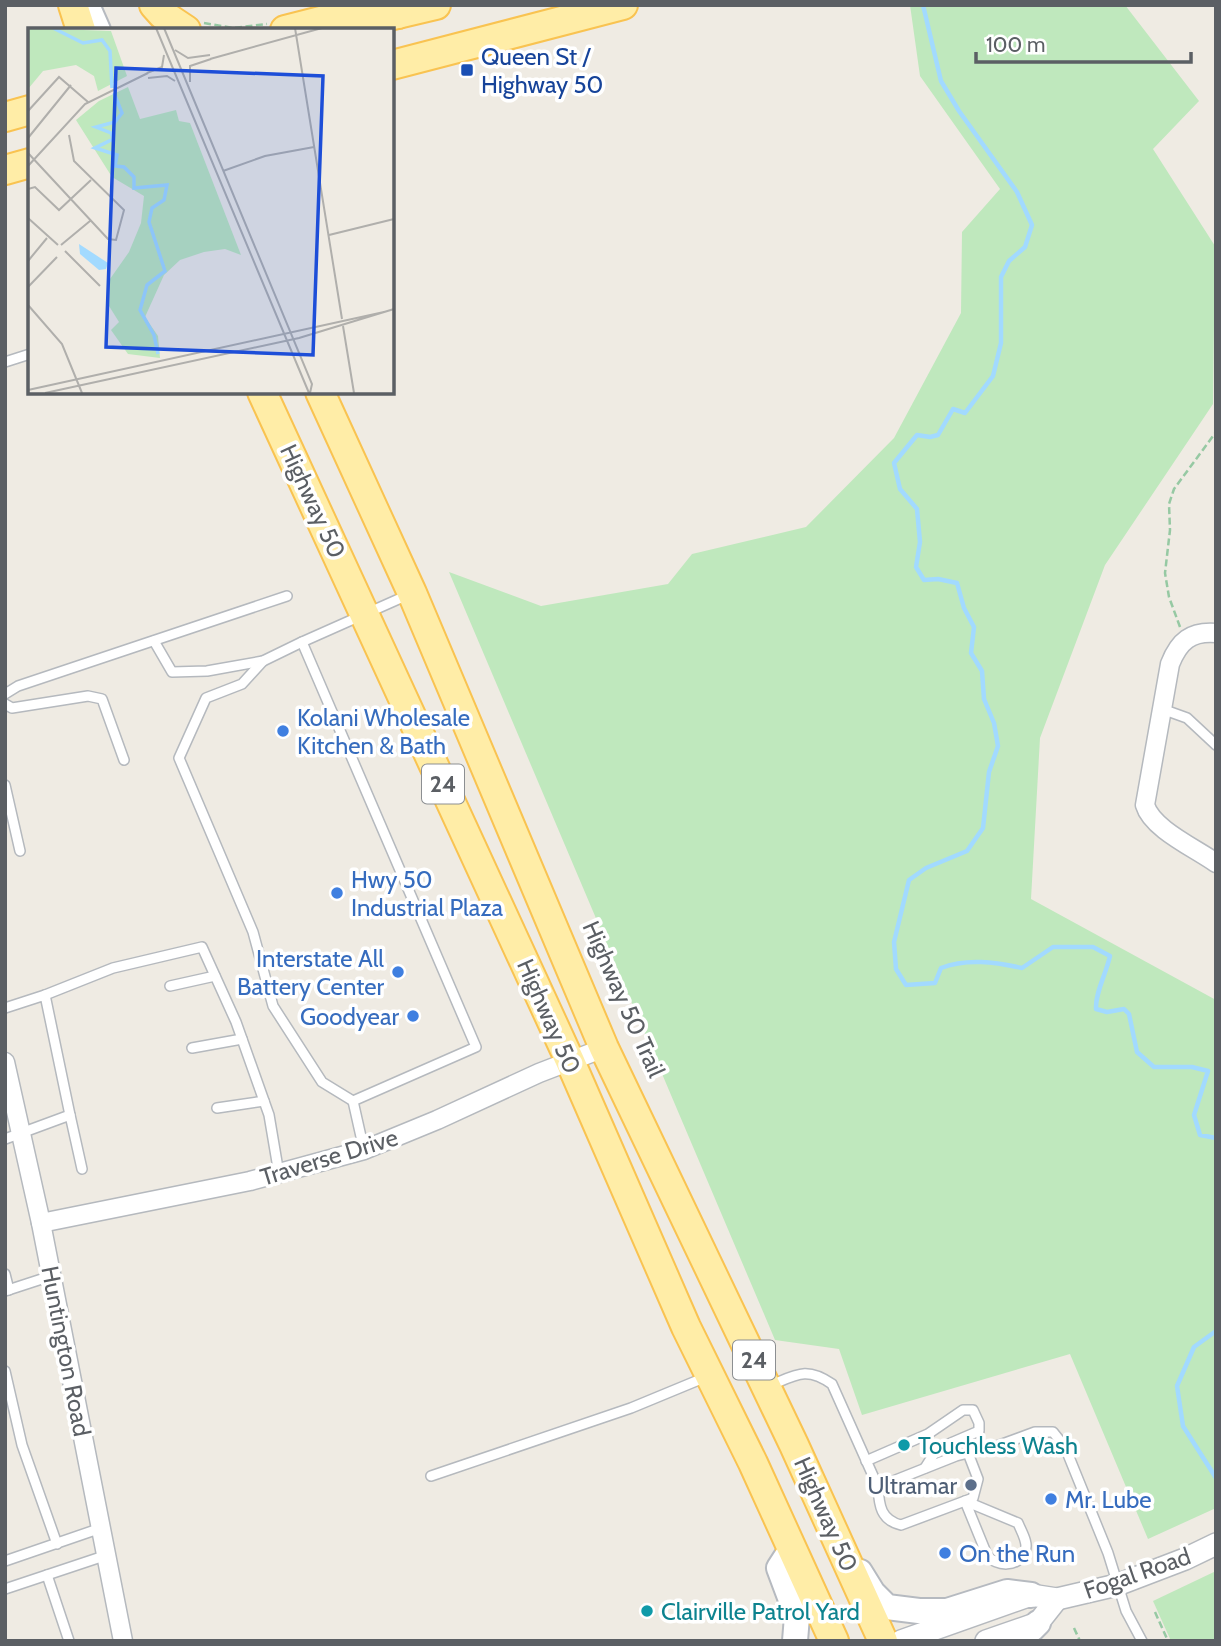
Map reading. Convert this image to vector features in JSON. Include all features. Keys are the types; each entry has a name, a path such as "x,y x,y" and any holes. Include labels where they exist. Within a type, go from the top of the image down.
{"main road":[{"path":"73,5 80,28"},
{"path":"87,5 97,28"},
{"path":"145,5 155,28"},
{"path":"154,5 183,28"},
{"path":"341,28 436,5"},
{"path":"400,65 623,5"},
{"path":"293,28 340,16 363,19 389,12 398,14"},
{"path":"5,115 28,109"},
{"path":"5,170 28,164"},
{"path":"5,181 28,175"},
{"name":"Highway 50","path":"263,394 570,1062 686,1328 834,1641"},
{"name":"Highway 50","path":"321,394 412,593 604,1048 767,1387 883,1641"},
{"path":"836,1536 843,1542 873,1593 887,1607 947,1611 1007,1592 1031,1595"},
{"path":"792,1548 779,1568 797,1616 795,1641"},
{"path":"1006,1641 1032,1629 1038,1623"}],"street":[{"path":"1216,633 1204,632 1185,639 1175,651 1170,664 1145,796 1148,815 1156,824 1216,863"},
{"name":"Traverse Drive","path":"41,1223 279,1174 364,1150 539,1073 604,1048"},
{"name":"Huntington Road","path":"5,1062 13,1137 41,1223 123,1641"},
{"name":"Fogal Road","path":"1031,1595 1057,1600 1117,1585 1216,1544"},
{"path":"901,1641 1031,1595"},
{"name":"Fogal Road","path":"1038,1623 1057,1600"},
{"path":"986,1641 1038,1623"}],"lane":[{"path":"5,362 28,355"},
{"path":"154,641 172,672 207,671 263,661 412,593"},
{"path":"5,694 18,687 287,596"},
{"path":"302,642 476,1047 353,1101"},
{"path":"263,661 242,684 206,698 179,758 253,932 273,1006 322,1082 353,1101 364,1150"},
{"path":"5,704 12,708 88,695 102,699 124,760"},
{"path":"1161,709 1187,718 1216,745"},
{"path":"5,785 20,851"},
{"path":"5,1008 113,968 202,947 242,1039 269,1115 279,1174"},
{"path":"170,986 215,976"},
{"path":"45,995 82,1169"},
{"path":"192,1048 242,1039"},
{"path":"217,1108 264,1101"},
{"path":"13,1137 70,1115"},
{"path":"5,1274 7,1290 51,1276"},
{"path":"5,1371 22,1445 57,1544"},
{"path":"767,1387 798,1374 817,1374 832,1384 878,1487 884,1517 891,1522 901,1525 973,1498 978,1479 968,1453"},
{"path":"431,1476 631,1408 710,1375"},
{"path":"866,1461 928,1434 963,1410 973,1410 979,1423 979,1431 937,1449 925,1468"},
{"path":"878,1487 925,1468 1035,1432 1053,1433 1065,1447 1108,1553 1126,1611 1142,1641"},
{"path":"965,1501 1018,1523 1026,1542 1026,1551 1019,1559 1003,1565 993,1563 987,1555 965,1501"},
{"path":"5,1560 101,1528"},
{"path":"5,1589 107,1555"},
{"path":"47,1575 69,1641"}],"path":[{"path":"1185,639 1172,610 1166,583 1169,505 1174,489 1216,432"},
{"path":"1155,1612 1168,1641"},
{"path":"1074,1628 1080,1641"}],"green space":[{"path":"910,5 1125,5 1199,101 1153,149 1215,246 1213,404 1105,565 1040,738 1031,899 1216,1000 1216,1508 1148,1539 1070,1354 862,1415 839,1349 775,1340 449,572 541,606 668,584 692,554 806,527 894,438 961,313 962,232 1000,189 920,76"},
{"path":"1216,1571 1216,1641 1171,1641 1153,1601"}],"waterway":[{"path":"923,5 941,81 1017,192 1032,225 1025,247 1009,261 1001,277 1001,343 993,376 965,413 953,409 938,435 917,435 894,463 900,489 917,509 920,542 916,567 924,580 938,579 957,583 964,608 974,627 971,653 982,671 984,699 994,723 998,746 989,772 983,828 967,851 926,868 909,880 894,942 896,969 906,985 935,983 941,968 951,965 981,962 1022,968 1053,947 1093,947 1110,956 1097,996 1096,1009 1107,1012 1124,1009 1129,1014 1137,1052 1154,1067 1192,1067 1208,1071 1194,1115 1200,1135 1216,1138"},
{"path":"1216,1331 1194,1347 1177,1386 1183,1426 1216,1478"}],"place":[{"name":"Queen St / Highway 50","path":"467,70"},
{"name":"Kolani Wholesale Kitchen & Bath","path":"283,731"},
{"name":"Hwy 50 Industrial Plaza","path":"337,893"},
{"name":"Interstate All Battery Center","path":"398,972"},
{"name":"Goodyear","path":"413,1016"},
{"name":"Touchless Wash","path":"904,1445"},
{"name":"Ultramar","path":"971,1485"},
{"name":"Mr. Lube","path":"1051,1499"},
{"name":"On the Run","path":"945,1553"},
{"name":"Clairville Patrol Yard","path":"647,1611"}]}
